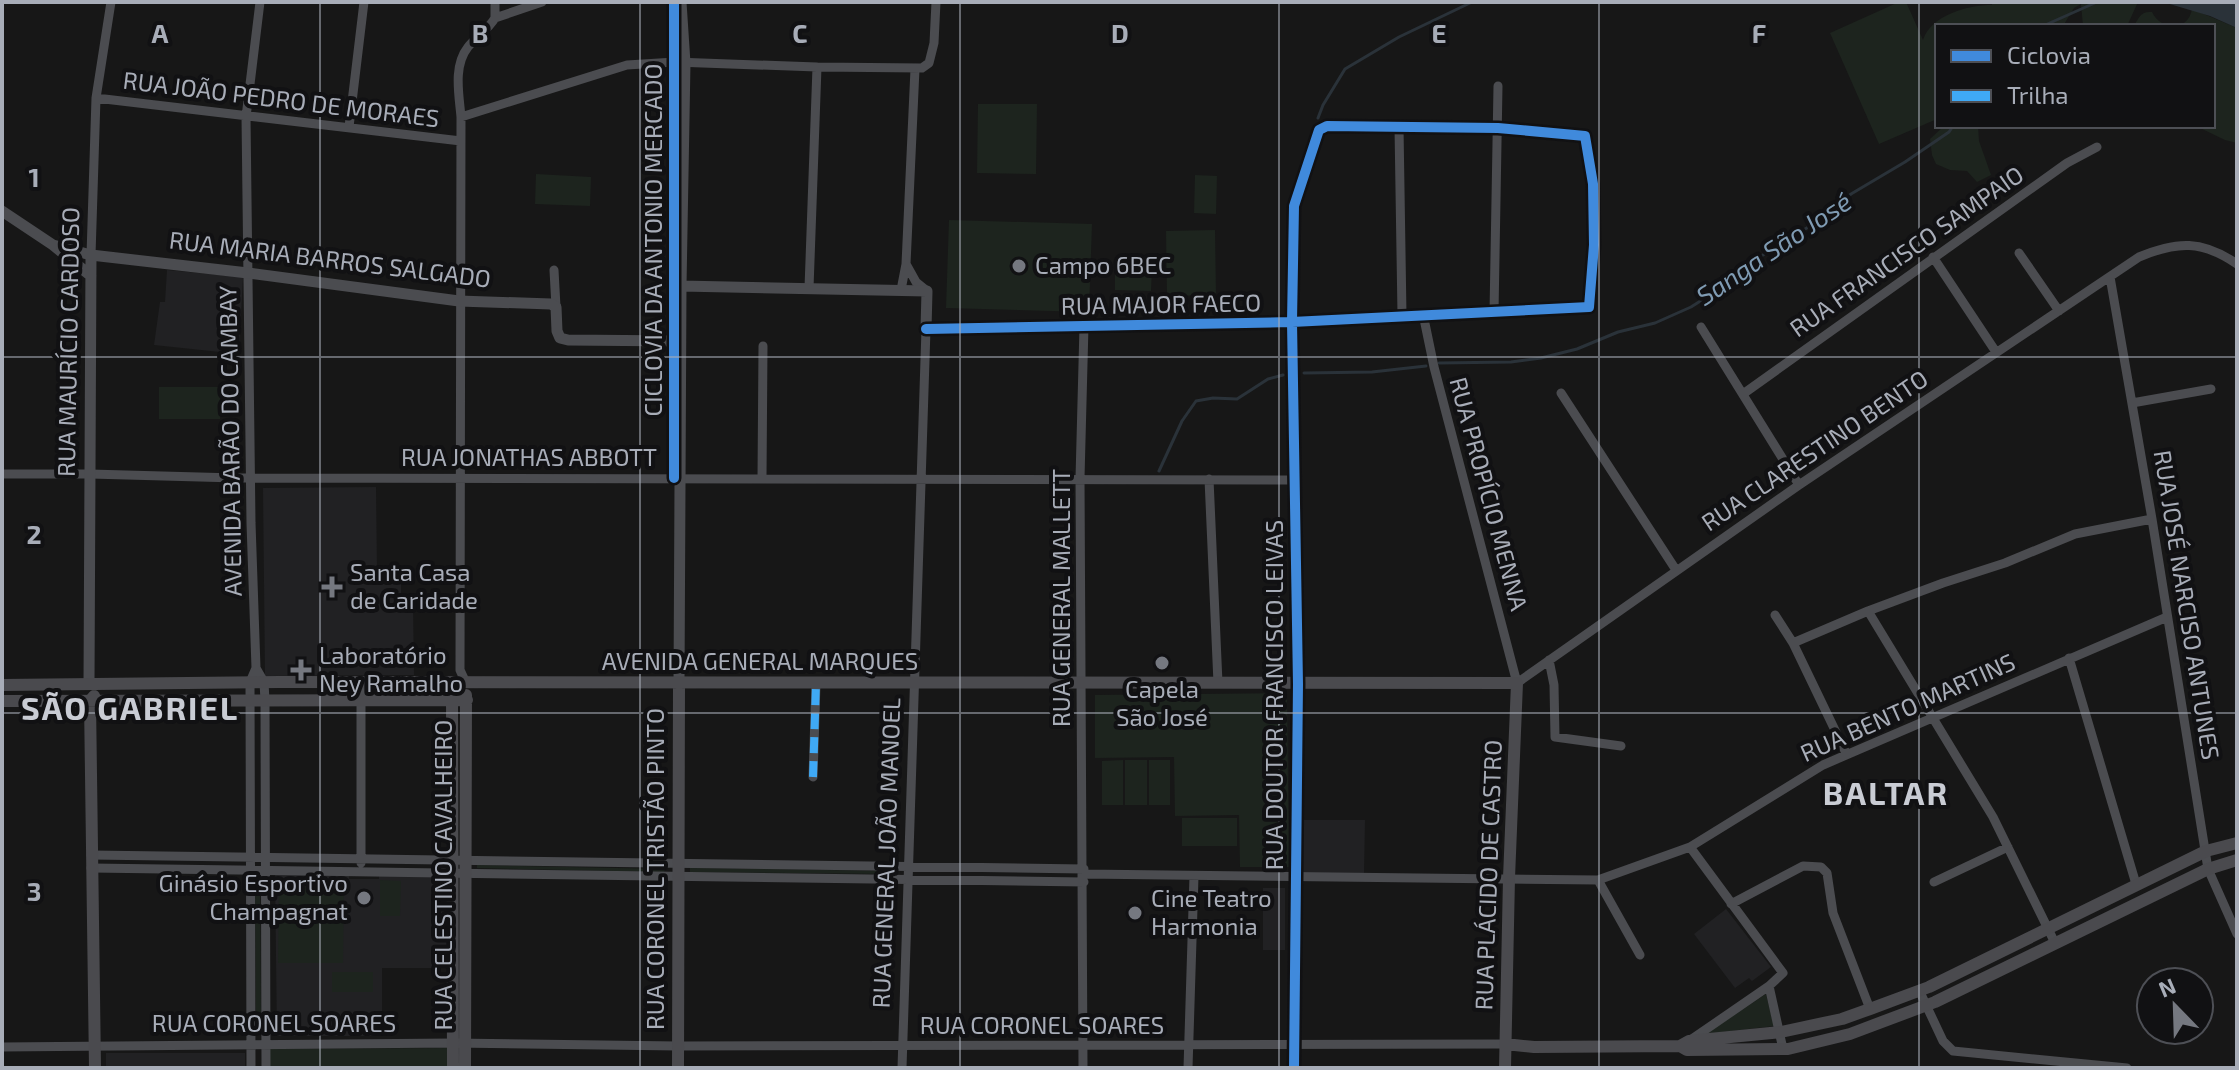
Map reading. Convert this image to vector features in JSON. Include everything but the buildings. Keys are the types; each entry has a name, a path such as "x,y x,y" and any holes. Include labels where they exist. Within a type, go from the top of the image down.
{"main road":[{"name":"AVENIDA GENERAL MARQUES","path":"2,685 250,682 1517,683"},
{"path":"171,683 172,701"},
{"name":"RUA CELESTINO CAVALHEIRO","path":"452,683 459,866 459,1043 453,1068"},
{"name":"RUA CELESTINO CAVALHEIRO","path":"459,866 466,683"},
{"name":"RUA PLÁCIDO DE CASTRO","path":"1505,1068 1517,683"},
{"name":"RUA MAURÍCIO CARDOSO","path":"89,684 84,693 90,701 95,1068"},
{"name":"RUA CORONEL TRISTÃO PINTO","path":"678,1068 679,684"},
{"path":"2,701 467,700"},
{"path":"1685,1045 1781,1032 1842,1019 1870,1009 1919,990 2206,851 2237,843"},
{"path":"1505,1044 1534,1047 1685,1045 1783,1049 1850,1034 1925,1006 2208,869 2237,860"},
{"name":"RUA CELESTINO CAVALHEIRO","path":"459,1043 465,1068"}],"street":[{"name":"RUA MAURÍCIO CARDOSO","path":"89,684 91,255 96,98 111,2"},
{"name":"AVENIDA BARÃO DO CAMBAY","path":"251,1068 250,682 256,668 246,117 260,2"},
{"path":"349,127 364,2"},
{"path":"466,683 460,670 461,117 457,72 466,49 495,18 495,2"},
{"path":"495,18 542,2"},
{"name":"RUA CORONEL TRISTÃO PINTO","path":"679,684 685,63 681,2"},
{"path":"461,117 627,65 685,63 915,69 929,63 934,43 936,2"},
{"path":"809,288 817,67"},
{"path":"901,290 906,264 915,69"},
{"path":"1494,313 1498,86"},
{"name":"RUA JOÃO PEDRO DE MORAES","path":"96,98 461,141"},
{"path":"1292,322 1294,206 1319,130 1327,126 1498,128"},
{"path":"1399,127 1402,315"},
{"name":"RUA MAJOR FAECO","path":"926,329 1292,322 1589,307 1594,245 1593,184 1585,136 1498,128"},
{"name":"RUA FRANCISCO SAMPAIO","path":"1743,394 2067,163 2097,147"},
{"path":"2,211 53,245 91,276"},
{"name":"RUA MARIA BARROS SALGADO","path":"53,245 91,255 459,301 551,304 556,307"},
{"name":"RUA CLARESTINO BENTO","path":"1517,683 1799,485 2139,257 2160,248 2200,247 2213,249 2237,264"},
{"path":"2019,253 2059,311"},
{"path":"1933,257 1996,352"},
{"path":"906,264 916,282 927,291"},
{"path":"554,270 560,338 680,341"},
{"name":"RUA JOSÉ NARCISO ANTUNES","path":"2110,277 2208,869 2237,934"},
{"path":"681,286 927,291"},
{"name":"RUA GENERAL JOÃO MANOEL","path":"902,1068 927,291"},
{"name":"RUA PROPÍCIO MENNA","path":"1423,314 1434,367 1517,683"},
{"name":"RUA DOUTOR FRANCISCO LEIVAS","path":"1292,322 1298,684 1294,1068"},
{"name":"RUA GENERAL MALLETT","path":"1083,1068 1080,478 1084,326"},
{"path":"1701,327 1799,485"},
{"path":"762,478 763,346"},
{"path":"2132,403 2211,389"},
{"path":"1561,393 1676,570"},
{"name":"RUA JONATHAS ABBOTT","path":"2,474 251,478 1296,480"},
{"path":"1209,479 1218,683"},
{"path":"1793,643 1868,611 2005,563 2075,534 2152,519"},
{"path":"1868,611 1993,817 2055,943"},
{"path":"1775,615 1793,643 1846,753"},
{"name":"RUA BENTO MARTINS","path":"1084,875 1598,880 1690,847 1846,753 2167,617"},
{"path":"2069,658 2136,884"},
{"path":"1549,660 1554,685 1555,737 1621,746"},
{"name":"AVENIDA BARÃO DO CAMBAY","path":"256,668 264,682 265,701 266,1068"},
{"path":"452,683 460,670"},
{"path":"361,682 361,870"},
{"path":"813,777 816,684"},
{"path":"1685,1045 1783,973 1690,847"},
{"path":"1934,882 2008,847"},
{"path":"91,862 131,856 361,859 459,866"},
{"path":"131,856 131,868"},
{"path":"91,862 131,868 361,870 459,866 678,869 908,867 1084,875"},
{"path":"1731,904 1803,866 1821,867 1827,873 1833,913 1870,1009"},
{"path":"678,869 908,879 1084,875"},
{"path":"1188,1068 1194,876"},
{"path":"1598,880 1640,955"},
{"path":"1769,986 1783,1049"},
{"path":"1919,990 1943,1041 1953,1051 2127,1068"},
{"name":"RUA CORONEL SOARES","path":"2,1047 459,1043 678,1046 1505,1044"}],"shaded area":[{"path":"1899,2 1906,2 1923,40 1927,31 1934,24 1942,18 1962,9 1992,5 1992,2 2138,2 2128,24 2083,24 2081,4 2074,8 2064,24 1935,24 1935,120 1879,144 1830,33"},
{"path":"2163,2 2233,2 2237,4 2237,28 2210,16"},
{"path":"2192,9 2237,28 2237,143 2200,128 2215,128 2215,24 2182,24 2190,17"},
{"path":"2145,12 2152,12 2164,24 2135,24"},
{"path":"978,104 1037,104 1036,174 977,173"},
{"path":"1942,128 1978,128 1979,141 1991,175 1977,182 1967,171 1950,170 1936,164 1930,139"},
{"path":"536,174 591,177 590,206 535,204"},
{"path":"1195,175 1217,176 1216,214 1194,213"},
{"name":"Campo 6BEC","path":"949,220 1092,224 1089,312 946,308"},
{"path":"1215,230 1216,295 1167,296 1166,231"},
{"path":"1115,267 1152,268 1151,291 1115,290"},
{"path":"167,270 243,277 239,354 154,345 160,302 165,302"},
{"path":"159,387 220,387 220,419 159,419"},
{"name":"Santa Casa de Caridade","path":"376,487 377,571 401,571 401,603 413,603 414,675 265,676 263,488"},
{"path":"1287,693 1289,867 1240,867 1239,815 1175,816 1174,757 1095,758 1095,695"},
{"path":"1123,760 1123,805 1102,805 1102,761"},
{"path":"1125,760 1147,760 1147,805 1125,805"},
{"path":"1149,760 1170,760 1170,805 1149,805"},
{"path":"1182,818 1237,818 1237,846 1182,846"},
{"path":"1302,820 1365,820 1364,874 1302,874"},
{"path":"477,865 665,869 664,872 477,868"},
{"path":"690,868 894,871 894,874 690,872"},
{"path":"275,875 349,875 349,879 447,876 446,968 382,968 382,1036 277,1036"},
{"path":"380,880 401,881 400,916 380,916"},
{"path":"255,881 260,881 261,1021 256,1021"},
{"path":"279,881 344,881 343,963 278,963"},
{"path":"1263,888 1285,888 1285,950 1263,950"},
{"path":"1726,909 1771,967 1752,981 1749,978 1735,988 1694,934"},
{"path":"332,972 373,972 373,992 332,992"},
{"path":"1766,994 1774,1026 1705,1034"},
{"path":"450,1048 450,1068 268,1068 268,1049"},
{"path":"106,1053 245,1053 245,1068 106,1068"}],"waterway":[{"path":"1318,118 1345,69 1399,37 1472,2"},
{"name":"Sanga São José","path":"2048,24 2097,2"},
{"name":"Sanga São José","path":"1439,363 1511,362 1541,358 1655,323 1691,307 1724,286 1758,258 1810,226 1851,194 1905,162 1952,128"},
{"name":"Sanga São José","path":"1304,373 1372,372 1426,366"},
{"name":"Sanga São José","path":"1159,471 1182,421 1196,401 1237,399 1268,379 1283,375"}],"marked path":[{"path":"813,777 816,684"}],"cycle path":[{"name":"CICLOVIA DA ANTONIO MERCADO","path":"674,2 674,478"},
{"path":"926,329 1292,322 1589,307 1594,245 1593,184 1585,136 1498,128 1327,126 1319,130 1294,206 1292,322 1298,684 1294,1068"}],"place":[{"name":"Campo 6BEC","path":"1019,266"},
{"name":"Santa Casa de Caridade","path":"332,587"},
{"name":"Capela São José","path":"1162,663"},
{"name":"Laboratório Ney Ramalho","path":"301,670"},
{"name":"Ginásio Esportivo Champagnat","path":"364,898"},
{"name":"Cine Teatro Harmonia","path":"1135,913"}],"district":[{"name":"SÃO GABRIEL","path":"130,709"},
{"name":"BALTAR","path":"1886,794"}]}
